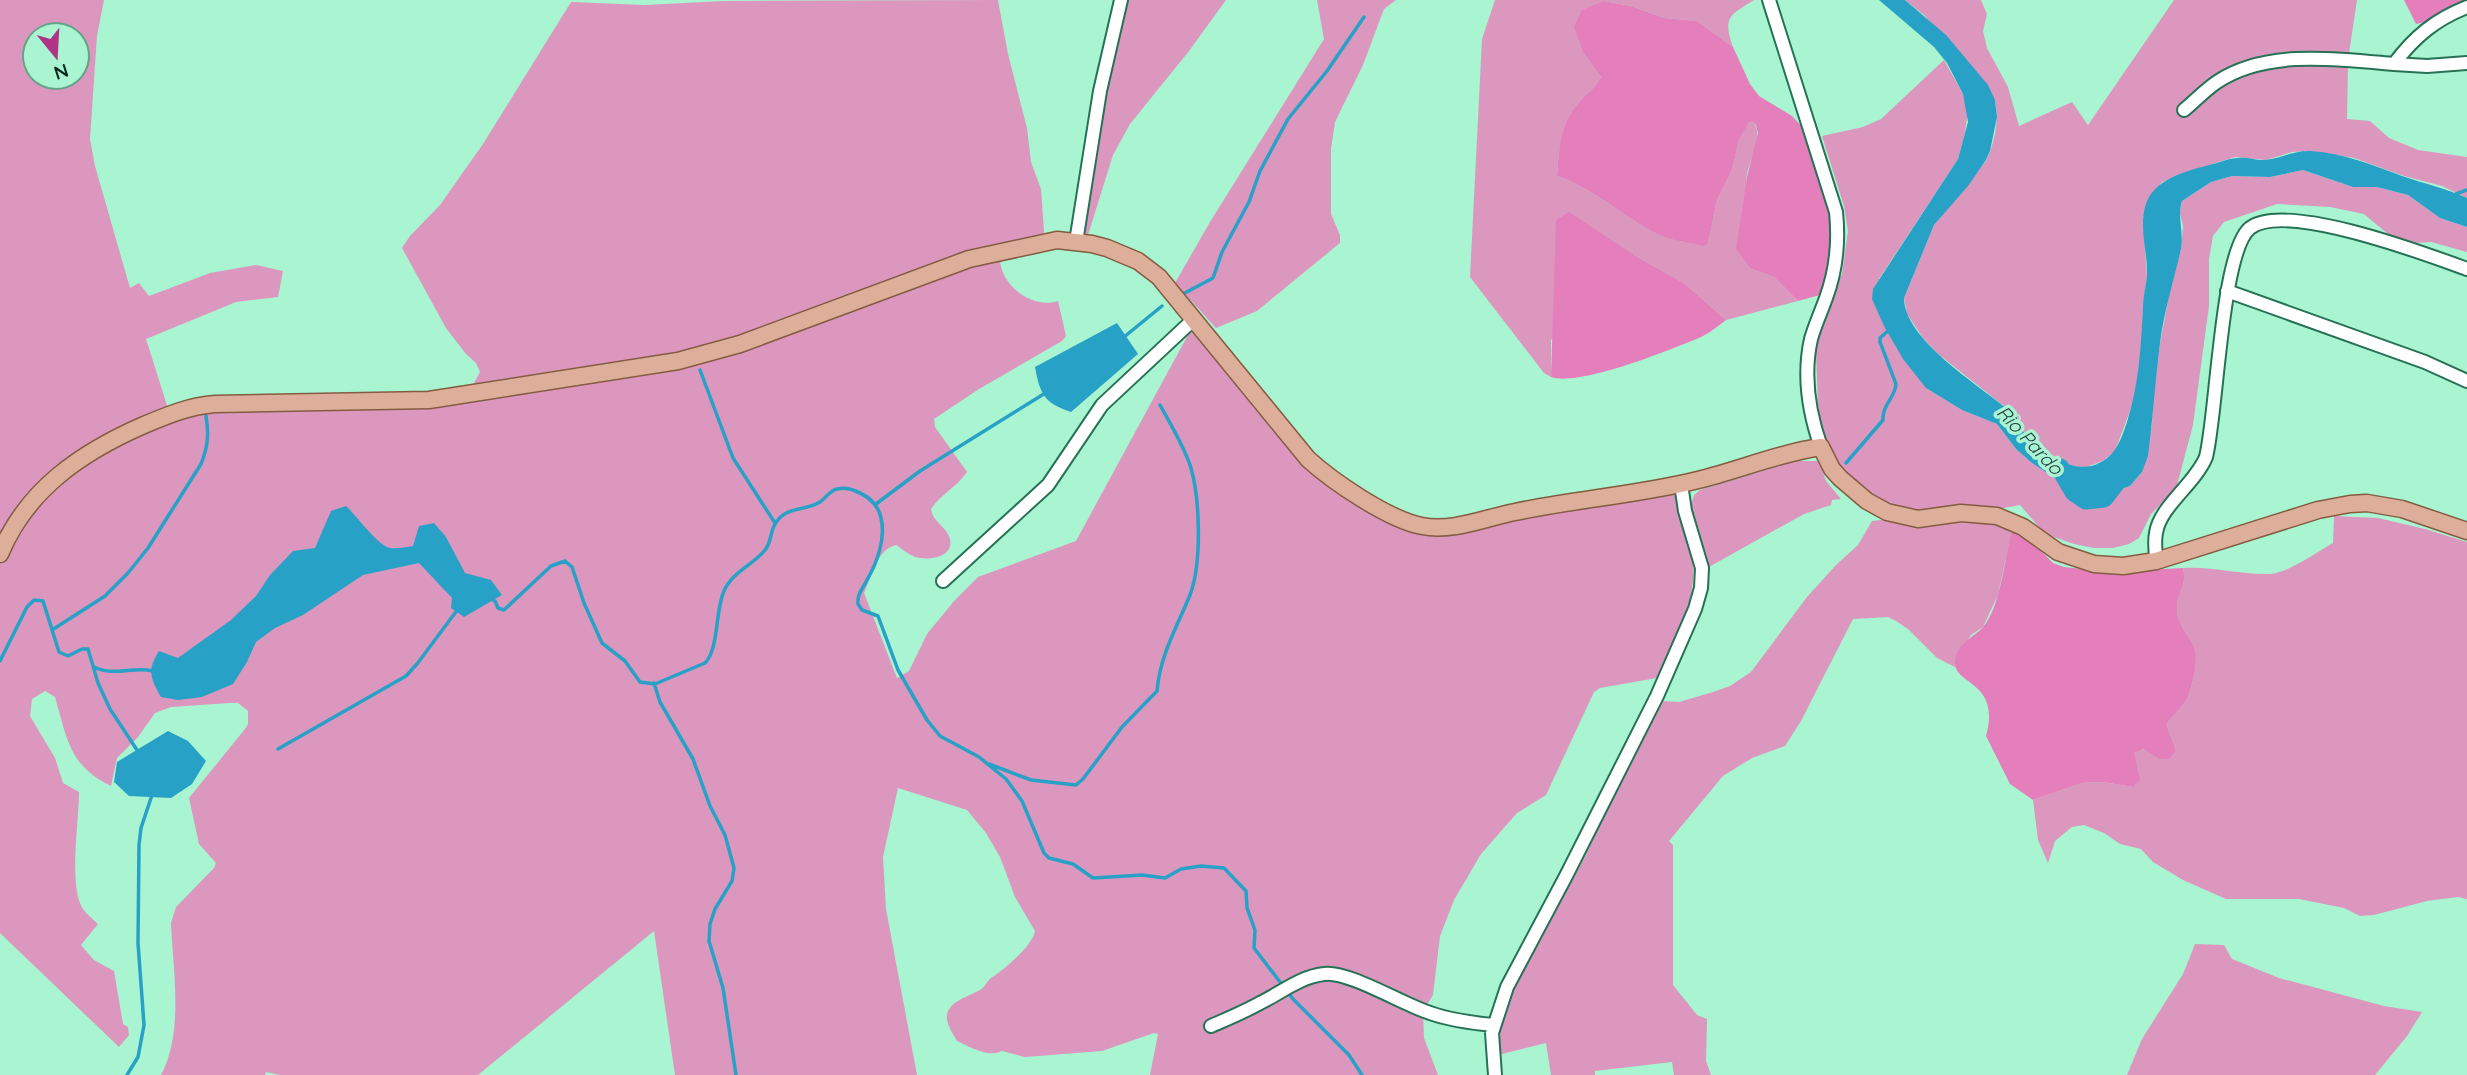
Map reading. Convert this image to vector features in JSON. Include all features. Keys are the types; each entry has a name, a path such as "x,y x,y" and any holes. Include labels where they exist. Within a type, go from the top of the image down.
{"main road":[{"path":"0,554 27,504 63,471 81,457 116,438 184,408 215,404 429,400 678,361 740,344 969,259 1057,240 1107,248 1138,261 1159,277 1308,459 1373,505 1408,522 1428,527 1452,527 1515,512 1681,484 1798,450 1821,447 1832,469 1840,478 1867,501 1887,512 1918,519 1961,513 1997,516 2015,522 2058,552 2080,561 2108,566 2156,562 2318,510 2350,504 2367,503 2402,509 2467,531"}],"street":[{"path":"1076,242 1100,91 1121,0"},
{"path":"1769,0 1836,212 1837,244 1833,274 1812,338 1807,365 1808,391 1815,432 1821,447"},
{"path":"2394,64 2422,32 2467,7"},
{"path":"2184,110 2218,82 2235,73 2265,64 2298,60 2427,66 2467,63"},
{"path":"2156,562 2156,529 2163,515 2198,474 2208,448 2227,291 2243,237 2250,229 2258,224 2281,221 2304,222 2418,251 2467,270"},
{"path":"2227,291 2425,362 2467,381"},
{"path":"943,581 1048,485 1102,405 1194,319"},
{"path":"1495,1075 1492,1048 1494,1025 1514,972 1590,828 1691,621 1701,588 1702,568 1685,510 1681,484"},
{"path":"1211,1026 1260,1003 1290,985 1323,974 1338,975 1428,1013 1494,1025"}],"shaded area":[{"path":"0,0 104,0 97,36 90,139 95,166 130,288 139,283 149,296 210,273 256,265 283,271 278,297 236,302 146,339 171,418 192,409 469,392 480,372 476,363 446,328 402,248 440,205 483,144 571,2 645,5 723,1 998,0 1008,54 1027,128 1031,162 1041,189 1045,245 1000,254 1001,265 1010,284 1027,298 1037,302 1058,301 1066,336 1062,341 979,389 934,419 935,427 967,472 931,509 949,536 949,549 940,556 927,558 915,557 896,545 889,548 879,558 864,593 897,678 909,671 927,634 978,577 1076,541 1189,333 1193,333 1245,395 1260,397 1326,472 1418,524 1680,490 1678,509 1693,564 1691,594 1683,623 1657,678 1600,688 1594,692 1546,795 1517,813 1481,854 1454,900 1440,936 1433,995 1423,1011 1424,1038 1438,1075 1150,1075 1158,1034 1154,1033 1102,1051 1025,1057 1002,1051 985,1052 957,1041 947,1019 951,1006 982,989 1023,951 1035,931 1015,897 1000,857 986,833 967,810 898,788 883,857 886,909 917,1075 675,1075 654,931 478,1075 280,1075 266,1072 265,1075 161,1075 173,1040 175,1021 171,923 176,907 216,863 199,844 189,798 245,729 248,724 248,711 238,703 229,703 171,707 155,713 138,737 117,758 111,786 97,778 78,760 67,738 55,697 45,691 32,699 30,716 55,758 63,783 79,792 75,864 77,892 83,909 98,924 81,945 94,960 114,971 123,1024 128,1027 129,1035 119,1047 0,933"},
{"path":"1125,0 1226,0 1130,124 1113,155 1088,235 1083,235 1096,127"},
{"path":"1317,0 1396,0 1384,9 1363,65 1335,122 1331,149 1331,214 1340,235 1340,243 1257,311 1216,328 1175,283 1324,39"},
{"path":"1495,0 1754,0 1734,13 1729,22 1733,47 1697,21 1664,18 1631,6 1604,1 1584,54 1601,77 1568,119 1560,146 1557,176 1594,194 1657,234 1683,242 1708,244 1717,198 1732,170 1739,140 1749,121 1752,121 1756,126 1757,139 1747,174 1746,196 1751,269 1774,277 1798,301 1726,320 1684,283 1634,255 1551,340 1551,377 1544,373 1470,277 1482,39"},
{"path":"1905,0 1981,0 1987,14 1983,31 1987,48 2008,87 2019,126 2072,102 2088,125 2174,0 2357,0 2348,60 2347,119 2370,121 2389,138 2418,150 2467,157 2467,198 2442,186 2354,158 2310,151 2292,152 2266,160 2235,157 2177,175 2161,183 2143,217 2147,277 2136,395 2115,451 2103,461 2086,467 2070,466 2042,450 2020,427 2009,410 1938,354 1907,314 1904,298 1934,225 1986,161 1994,139 1997,116 1995,100 1925,16"},
{"path":"2404,0 2467,0 2467,13 2416,24"},
{"path":"1604,1 1631,6 1664,18 1697,21 1733,47 1750,84 1759,96 1792,116 1805,130 1830,210 1833,232 1828,270 1820,295 1798,301 1774,277 1751,269 1736,249 1747,177 1758,133 1752,121 1739,140 1732,170 1717,199 1708,244 1703,246 1657,234 1594,194 1557,176 1560,147 1568,119 1601,77 1584,54 1574,27 1582,10"},
{"path":"1944,60 1963,94 1968,109 1958,159 1879,279 1926,388 1962,410 1997,424 2016,449 2032,463 2086,495 2106,494 2130,486 2142,472 2152,425 2160,344 2181,249 2182,201 2211,182 2232,176 2270,177 2303,170 2353,187 2377,187 2408,195 2440,218 2467,227 2467,252 2431,242 2395,240 2364,214 2330,207 2277,204 2224,222 2213,236 2209,259 2209,306 2193,425 2176,489 2151,514 2139,538 2113,548 2074,544 2045,534 2020,505 2004,508 1967,506 1906,512 1861,492 1826,450 1818,406 1816,352 1819,332 1842,274 1848,231 1844,206 1822,136 1863,127 1881,119"},
{"path":"1569,212 1634,255 1684,283 1726,320 1703,336 1626,365 1582,377 1551,377 1556,220"},
{"path":"1796,461 1819,461 1826,481 1841,499 1832,500 1831,505 1804,514 1707,568 1691,505 1694,495 1700,490"},
{"path":"2334,516 2378,518 2467,542 2467,899 2458,897 2427,901 2360,916 2344,908 2299,899 2226,899 2183,880 2153,862 2141,849 2120,844 2104,833 2084,825 2072,827 2055,841 2048,863 2038,840 2033,800 2082,783 2103,782 2133,787 2134,753 2142,749 2170,759 2176,751 2167,723 2188,697 2196,663 2195,649 2177,615 2177,604 2184,580 2183,568 2277,573 2333,543"},
{"path":"1975,517 2012,529 1998,595 1983,627 1971,635 1955,667 1937,658 1908,629 1888,617 1853,619 1801,721 1785,746 1752,758 1723,776 1669,841 1673,845 1673,985 1697,1015 1707,1019 1706,1061 1711,1075 1674,1075 1672,1062 1595,1071 1595,1075 1551,1075 1546,1043 1494,1056 1506,1000 1586,855 1663,701 1679,702 1713,692 1730,686 1751,672 1807,597 1858,545 1872,521 1907,522"},
{"path":"2012,529 2031,541 2053,563 2064,567 2108,572 2183,568 2184,580 2177,604 2177,615 2195,649 2194,678 2186,700 2167,723 2176,751 2170,759 2160,759 2143,749 2134,753 2140,780 2133,787 2103,782 2082,783 2033,800 2010,784 1986,736 1988,705 1983,695 1957,671 1955,664 1958,651 1983,627 1994,607"},
{"path":"2195,944 2224,945 2232,959 2279,978 2384,1006 2422,1012 2407,1036 2375,1075 2127,1075 2142,1039 2183,974"}],"water":[{"path":"1879,0 1905,0 1946,35 1988,85 1995,100 1997,117 1986,160 1968,186 1934,225 1904,298 1907,314 1929,344 2009,411 2037,446 2070,465 2093,466 2104,461 2116,448 2127,422 2137,379 2147,276 2143,215 2149,197 2163,182 2182,173 2232,159 2266,160 2304,151 2323,152 2358,160 2467,198 2467,227 2440,218 2408,195 2377,187 2353,187 2303,170 2270,177 2232,176 2211,182 2182,201 2181,249 2162,331 2148,456 2142,472 2130,486 2106,494 2086,495 2077,492 2032,463 2016,449 1997,424 1962,410 1926,388 1903,359 1872,299 1873,289 1958,159 1968,122 1963,94 1947,63 1934,47"},
{"path":"1117,323 1138,354 1071,412 1049,401 1041,391 1035,367"},
{"path":"346,506 374,536 390,548 413,546 419,526 434,523 446,537 465,573 491,580 502,595 464,617 451,608 452,598 419,563 363,575 256,642 233,684 202,697 178,700 161,697 151,674 159,651 178,658 231,620 256,596 270,575 293,551 315,548 331,511"},
{"path":"168,731 188,741 206,761 192,784 171,798 129,796 114,782 117,762"}],"waterway":[{"path":"1181,295 1213,278 1222,252 1249,202 1260,171 1288,119 1327,71 1364,17"},
{"path":"2456,194 2467,190"},
{"path":"1124,337 1162,306"},
{"path":"1846,463 1883,420 1884,410 1895,389 1896,384 1880,342 1880,338 1890,329"},
{"path":"700,370 733,458 775,523"},
{"path":"876,504 920,471 1047,392"},
{"path":"989,764 1031,780 1076,785 1122,727 1157,691 1165,653 1194,582 1198,549 1196,497 1191,468 1160,405"},
{"path":"52,630 105,596 148,548 201,464 207,440 206,416"},
{"name":"Rio Pardo","path":"2060,468 2074,492 2086,500 2104,498 2123,473"},
{"path":"491,599 498,608 504,610 551,566 565,561 572,567 602,643 625,661 640,682 655,684 705,663 713,649 724,591 732,579 765,550 781,516 815,505 837,489 849,489 863,494 877,508 882,534 877,558 859,594 858,604 862,610 878,616 898,670 927,720 940,736 979,757 1006,779 1022,801 1044,853 1049,858 1073,864 1093,878 1142,875 1165,878 1181,869 1201,866 1224,868 1246,891 1247,908 1255,930 1254,948 1293,999 1349,1055 1362,1075"},
{"path":"0,661 27,607 34,600 43,601 59,652 68,656 88,649 98,683 110,709 137,750"},
{"path":"278,749 406,676 458,609"},
{"path":"94,667 109,671 153,671"},
{"path":"654,683 660,702 693,759 710,806 725,835 734,868 732,881 715,909 710,924 709,941 723,988 736,1075"},
{"path":"127,1075 138,1057 144,1025 138,943 139,845 141,828 153,792"}]}
